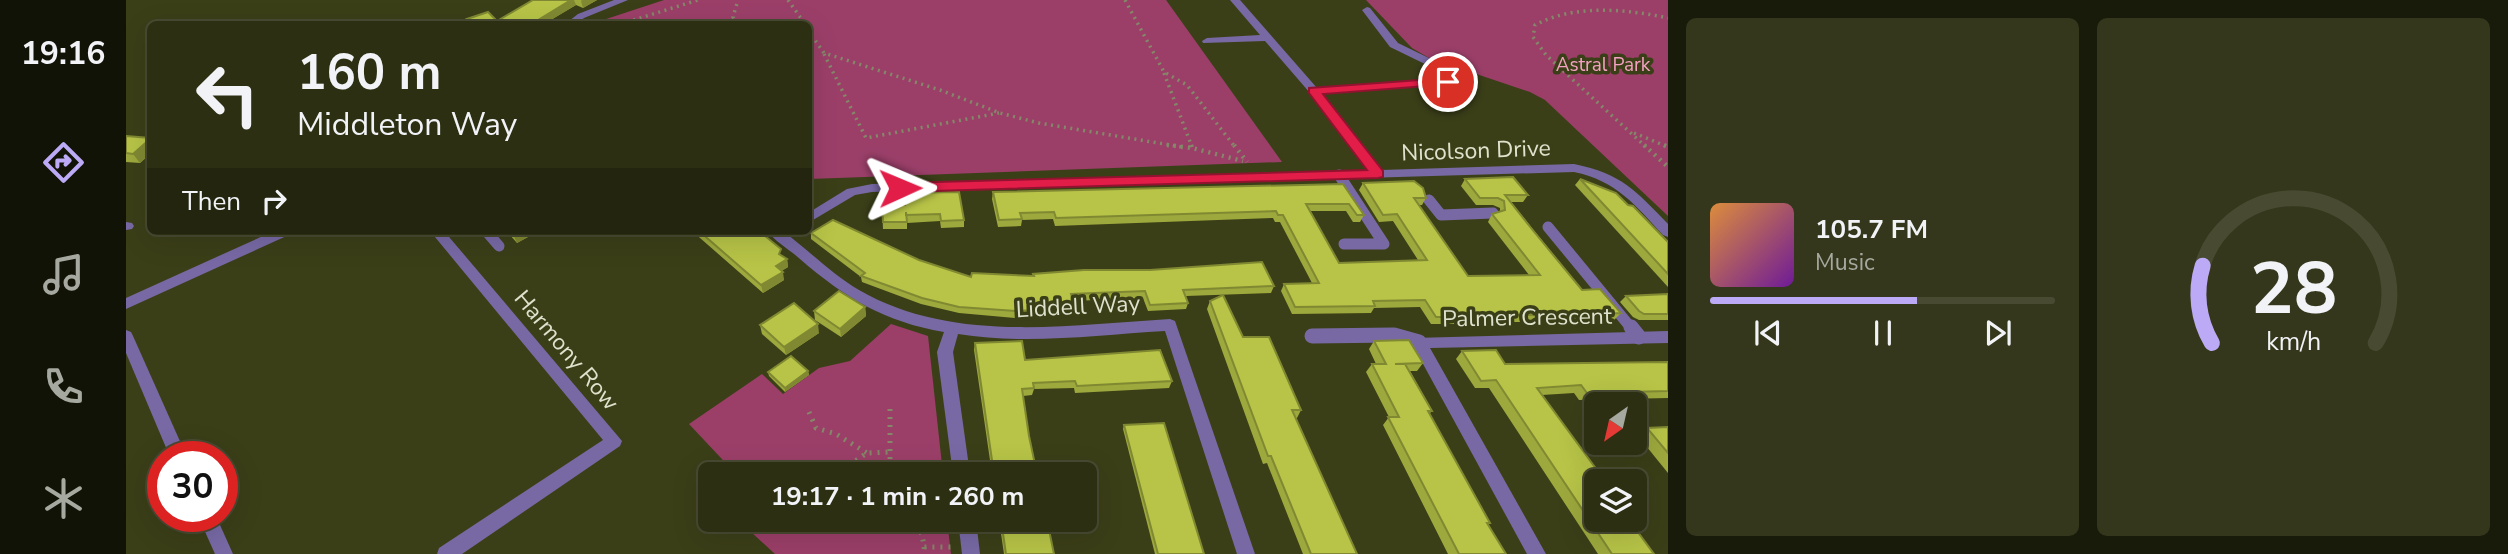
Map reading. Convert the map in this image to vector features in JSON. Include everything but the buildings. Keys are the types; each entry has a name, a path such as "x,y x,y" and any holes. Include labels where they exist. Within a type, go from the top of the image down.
{"street":[{"path":"574,21 623,0"},
{"path":"1235,0 1314,91 1378,174"},
{"path":"1314,91 1448,82 1430,64 1394,45 1367,10"},
{"path":"1207,41 1268,38"},
{"name":"Nicolson Drive","path":"812,216 851,192 872,188 1573,167 1596,171 1613,178 1668,232"},
{"path":"126,304 277,235"},
{"name":"Harmony Row","path":"440,235 614,441 446,554"},
{"name":"Liddell Way","path":"784,235 856,295 908,318 953,328 998,332 1170,325 1246,554"},
{"path":"953,328 946,352 960,462"},
{"path":"126,336 132,368 171,441"},
{"name":"Palmer Crescent","path":"1537,554 1419,342 1668,337"},
{"path":"214,532 224,554"},
{"path":"968,532 970,550"}],"lane":[{"path":"1409,173 1420,187"},
{"path":"1339,176 1384,244 1344,244"},
{"path":"1429,200 1441,215 1493,214"},
{"path":"1548,227 1640,337"},
{"path":"489,235 499,246"},
{"path":"1312,336 1394,335 1419,342"}],"path":[{"path":"631,21 698,0"},
{"path":"736,21 733,16 738,0"},
{"path":"788,0 802,21"},
{"path":"1125,0 1164,72 1192,148"},
{"path":"1589,4 1635,9 1668,18"},
{"path":"1535,19 1532,31 1540,47 1668,167"},
{"path":"812,36 824,53 866,138 1000,113"},
{"path":"824,53 940,90 1000,113 1147,144 1192,148 1248,162 1188,85 1164,72"},
{"path":"1629,132 1668,146"},
{"path":"889,462 890,409"},
{"path":"809,412 816,428 836,434 867,453"},
{"path":"854,462 867,453 889,452"},
{"path":"920,532 925,550 970,550"}],"green space":[{"path":"664,0 1166,0 1282,162 812,179 812,21 600,21"},
{"name":"Astral Park","path":"1366,0 1668,0 1668,216 1545,100 1530,92 1429,58 1412,48"},
{"path":"891,324 928,336 942,462 725,462 689,424 762,374 783,394 819,368 850,361"},
{"path":"751,532 948,532 951,554 775,554"}],"route":[{"path":"900,188 1378,174 1314,91 1448,82"}]}
